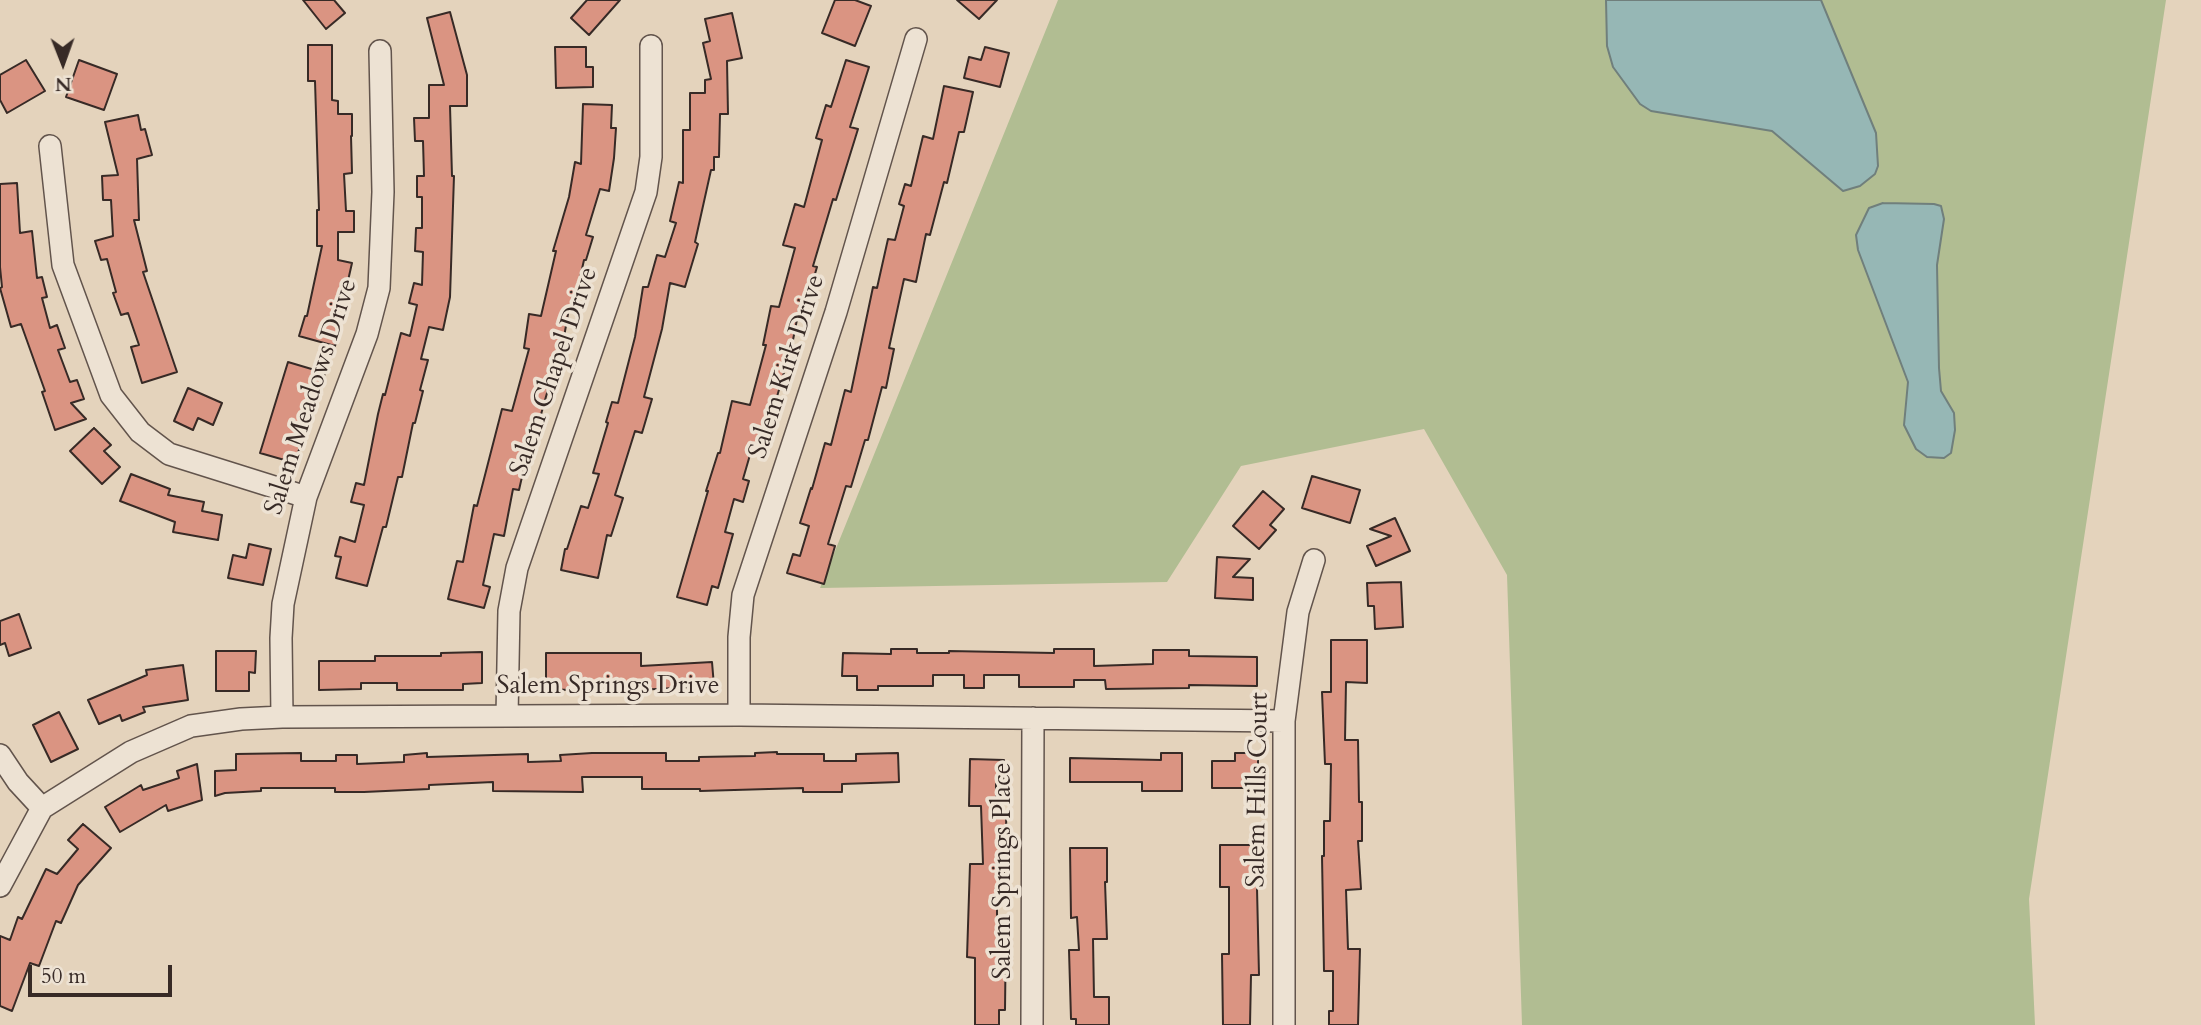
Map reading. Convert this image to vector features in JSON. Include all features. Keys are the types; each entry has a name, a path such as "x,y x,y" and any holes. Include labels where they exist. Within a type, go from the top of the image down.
{"street":[{"name":"Salem Kirk Drive","path":"739,715 739,637 743,595 836,312 916,39"},
{"name":"Salem Chapel Drive","path":"507,716 509,611 517,568 646,192 651,157 651,46"},
{"name":"Salem Meadows Drive","path":"282,716 281,638 284,604 306,497 367,334 379,288 383,192 380,51"},
{"path":"50,146 64,265 111,395 140,432 169,454 306,497"},
{"name":"Salem Hills Court","path":"1284,1025 1284,721 1298,612 1314,560"},
{"name":"Salem Springs Drive","path":"0,886 42,808 131,752 191,726 241,719 282,716 739,715 1284,721"},
{"name":"Salem Springs Place","path":"1032,1025 1033,718"},
{"path":"0,755 18,782 42,808"}],"green space":[{"path":"1058,0 2166,0 2029,899 2035,1025 1522,1025 1507,575 1424,429 1241,466 1167,582 820,588"}],"water":[{"path":"1606,0 1821,0 1876,133 1878,166 1875,174 1860,186 1843,191 1772,131 1651,111 1640,104 1613,67 1607,46"},
{"path":"1883,203 1941,206 1944,219 1937,265 1939,368 1941,391 1954,413 1955,430 1951,453 1944,458 1927,457 1916,449 1904,425 1908,382 1858,250 1856,235 1869,208"}],"building":[{"path":"303,0 334,0 345,13 326,29"},
{"path":"587,0 620,0 589,35 571,18"},
{"path":"835,0 855,0 871,6 855,46 822,33"},
{"path":"957,0 997,0 979,19"},
{"path":"450,12 467,75 467,106 450,106 454,176 450,297 443,330 429,327 421,359 428,360 420,390 423,391 413,423 402,477 398,477 386,527 383,527 367,586 336,578 341,557 335,556 340,537 355,542 364,505 351,502 356,483 364,485 378,414 401,333 410,336 417,305 409,303 414,283 422,285 423,252 415,251 416,228 422,228 422,197 417,197 417,176 424,176 423,141 415,141 414,118 429,118 429,85 444,85 427,18"},
{"path":"732,13 742,58 727,61 728,114 720,114 719,157 714,157 714,170 711,170 695,242 698,244 685,287 670,283 662,329 644,397 652,399 642,433 635,431 615,495 623,498 611,536 607,535 598,578 561,570 565,549 581,506 588,508 599,474 593,473 612,402 618,403 635,337 643,287 648,287 657,255 665,257 676,223 670,221 679,182 683,183 683,130 690,130 690,93 705,93 705,80 711,79 703,43 710,41 705,19"},
{"path":"308,45 332,45 332,100 338,101 338,114 352,114 352,173 344,174 346,211 354,211 354,232 338,232 338,260 352,263 347,285 342,284 333,324 341,326 335,346 299,336 307,316 322,246 317,246 319,210 315,81 308,81"},
{"path":"555,47 586,47 586,67 593,67 593,87 556,88"},
{"path":"985,47 1009,53 1000,87 964,78 969,57 981,60"},
{"path":"26,60 45,91 7,113 0,100 0,75"},
{"path":"79,60 117,74 104,110 66,97"},
{"path":"846,60 869,67 850,127 858,129 813,266 817,267 807,301 801,299 792,345 776,400 770,399 758,450 752,448 743,479 749,481 743,502 734,499 725,532 733,534 718,588 712,586 707,605 677,597 706,491 720,453 732,401 750,405 766,345 763,345 771,306 779,307 795,248 783,245 795,204 804,207 822,140 816,138 826,105 831,107"},
{"path":"944,86 973,92 964,132 959,132 947,183 944,182 930,235 926,234 916,282 904,279 889,348 894,349 886,388 882,387 868,440 865,440 851,487 846,486 828,544 835,546 824,584 787,573 793,554 800,556 809,526 800,523 825,443 831,445 845,390 851,392 873,287 877,288 888,239 895,240 904,206 899,204 905,184 911,186 923,136 933,139"},
{"path":"583,104 612,105 611,128 616,128 609,191 600,189 586,235 593,237 584,260 573,309 569,308 563,343 537,435 530,433 521,468 524,468 519,490 513,489 504,536 494,534 483,585 490,587 484,608 448,599 457,561 463,562 474,505 477,506 502,409 512,411 529,349 524,348 529,314 541,316 556,251 553,251 569,197 575,162 581,164"},
{"path":"138,115 141,130 145,129 152,155 137,159 139,220 134,220 147,271 143,272 177,372 142,383 131,347 139,345 128,313 121,315 113,293 116,292 107,259 101,260 95,241 113,236 111,200 103,200 102,176 118,175 105,122"},
{"path":"17,183 20,233 32,231 37,278 42,277 47,297 42,298 50,328 57,325 65,348 58,350 70,382 77,380 84,399 71,403 86,419 55,430 42,392 45,391 21,324 11,327 0,288 0,184"},
{"path":"288,362 325,373 319,392 313,390 295,463 260,453"},
{"path":"188,388 222,403 213,425 198,418 193,430 174,421"},
{"path":"94,428 111,445 104,451 120,467 102,484 70,451"},
{"path":"131,474 170,489 168,495 204,502 202,511 222,515 218,540 173,532 175,522 120,501"},
{"path":"1312,476 1360,490 1350,523 1302,508"},
{"path":"1263,491 1284,509 1270,525 1276,530 1259,549 1233,526"},
{"path":"1395,518 1410,551 1376,566 1367,546 1391,536 1370,529"},
{"path":"249,544 271,549 263,585 228,578 233,555 246,558"},
{"path":"1217,557 1250,559 1233,577 1253,578 1253,600 1215,598"},
{"path":"1401,582 1403,627 1375,629 1374,606 1368,606 1367,583"},
{"path":"19,614 31,648 9,656 5,643 0,645 0,621"},
{"path":"1331,640 1367,640 1367,683 1346,682 1345,740 1358,740 1359,802 1362,802 1362,841 1358,841 1361,889 1346,890 1348,949 1360,949 1358,1025 1329,1025 1329,1011 1333,1011 1333,971 1324,971 1322,856 1324,821 1330,821 1331,764 1325,764 1322,692 1331,692"},
{"path":"891,649 917,649 917,653 1054,653 1054,649 1094,649 1094,666 1153,664 1153,650 1189,650 1189,656 1257,657 1257,686 1189,685 1189,688 1106,689 1105,680 1074,680 1074,687 1019,687 1019,675 984,675 984,688 964,688 964,675 933,675 933,686 878,686 878,690 857,690 857,676 842,676 843,653 891,654"},
{"path":"216,651 256,651 255,673 249,672 249,691 216,691"},
{"path":"482,652 482,683 463,684 463,690 397,690 397,683 361,683 361,689 319,690 319,661 375,661 375,656 441,656 441,653"},
{"path":"546,653 641,653 641,666 712,662 714,686 619,691 619,681 570,681 570,690 546,689"},
{"path":"183,665 188,700 143,707 145,712 122,721 120,715 99,724 88,700 147,675 146,670"},
{"path":"59,712 78,749 51,762 33,725"},
{"path":"301,753 301,761 336,761 336,755 357,755 357,764 404,762 404,755 427,753 427,757 528,754 528,762 561,761 560,755 592,753 666,753 666,761 699,761 699,757 755,756 755,753 824,754 824,761 856,761 856,754 898,753 899,782 842,784 842,792 803,792 803,788 700,791 642,789 642,777 582,777 583,792 493,791 493,782 364,792 335,792 335,788 261,788 261,791 215,796 215,771 236,770 236,754"},
{"path":"1161,753 1182,753 1182,791 1142,791 1142,782 1070,782 1070,758 1161,760"},
{"path":"1235,753 1258,753 1258,788 1212,788 1212,761 1235,761"},
{"path":"970,759 1004,760 1003,784 996,784 996,816 1006,816 1007,853 1004,853 1004,887 997,887 997,923 1006,923 1005,1010 999,1010 999,1025 975,1025 975,958 967,957 970,864 983,864 981,806 969,806"},
{"path":"197,764 202,800 168,811 166,805 120,832 105,807 141,785 143,790 179,778 177,771"},
{"path":"83,824 111,848 78,885 61,923 56,921 39,966 30,963 12,1011 0,1006 0,936 10,940 18,917 22,919 46,869 57,874 78,849 68,840"},
{"path":"1220,845 1256,845 1259,975 1251,975 1250,1025 1223,1025 1222,954 1229,954 1229,887 1220,887"},
{"path":"1070,848 1107,848 1107,939 1093,939 1094,997 1109,997 1109,1025 1076,1025 1076,1019 1071,1019 1069,950 1079,950 1077,917 1071,918"}]}
